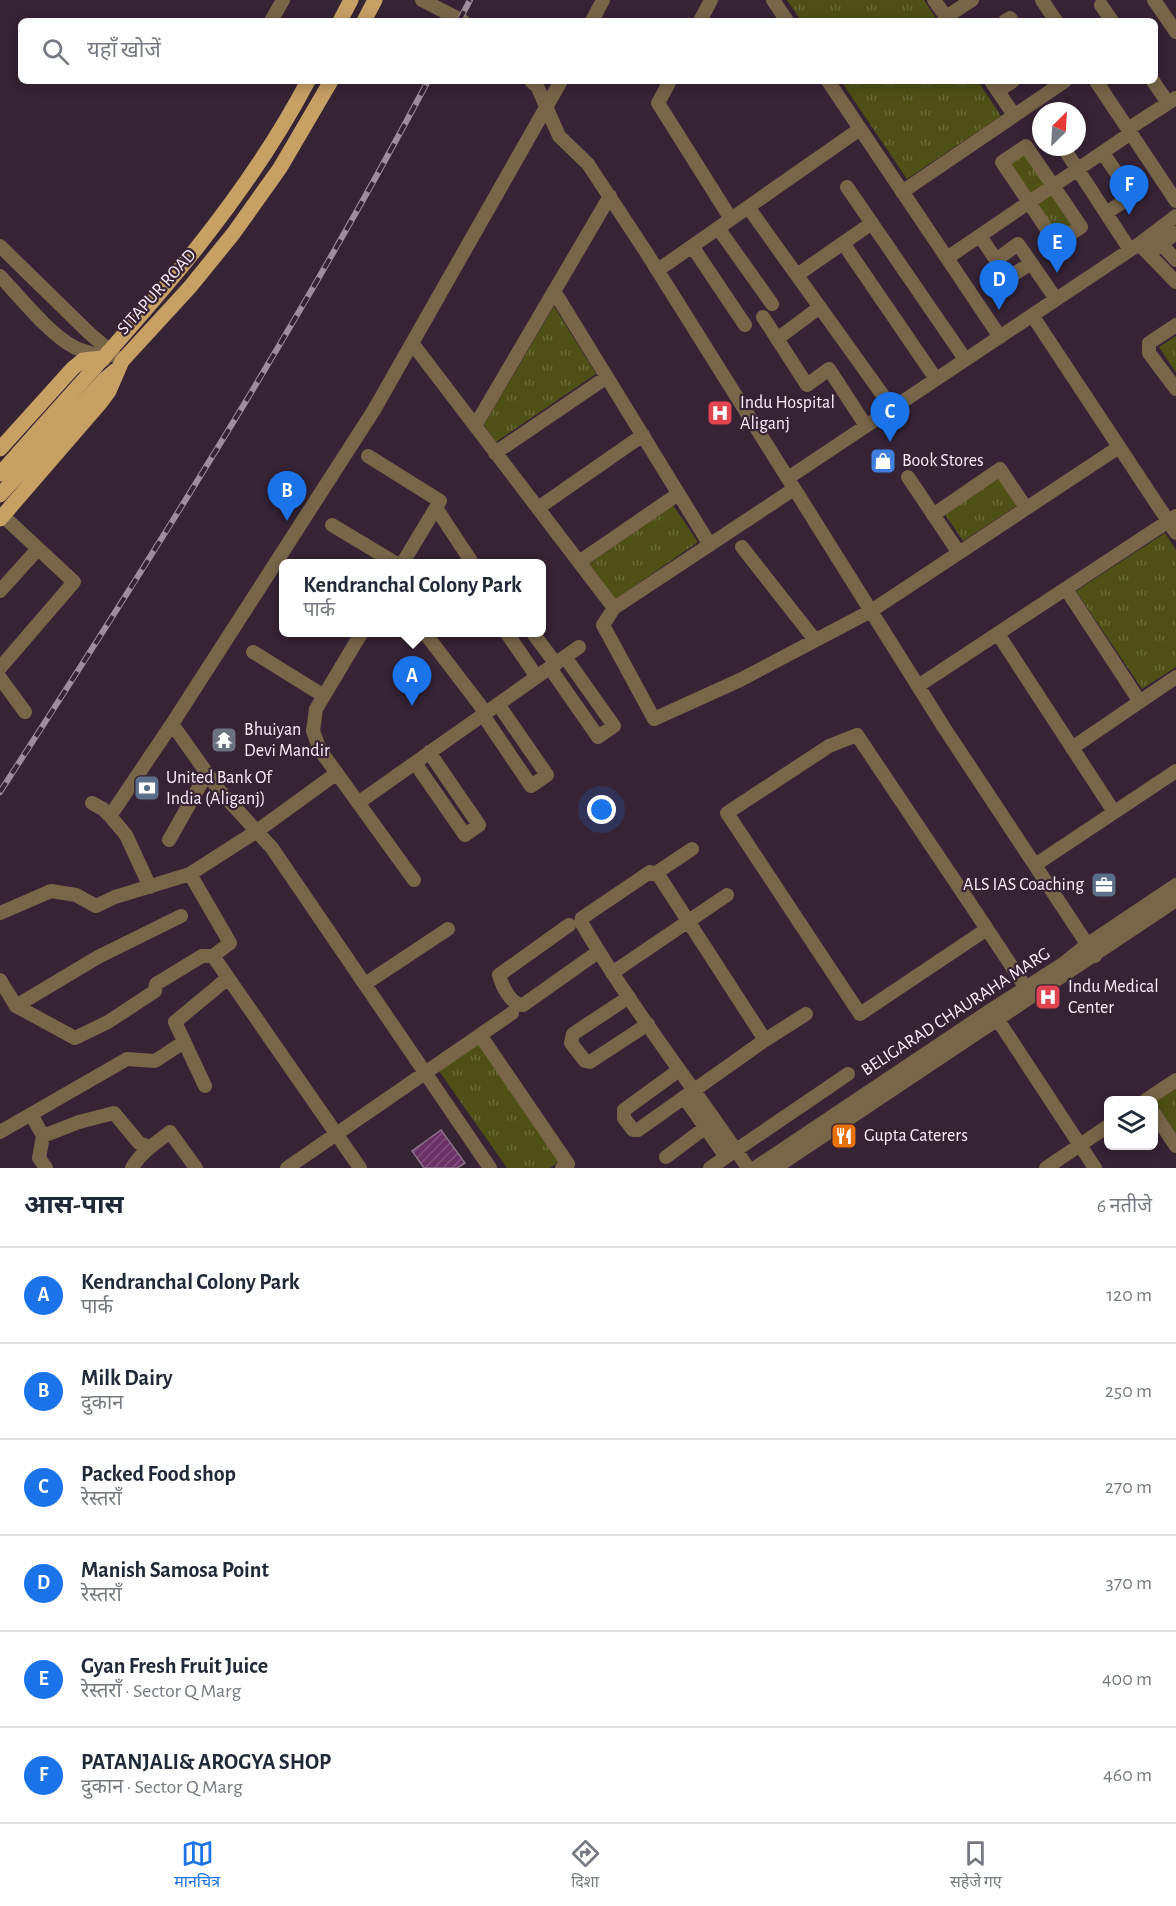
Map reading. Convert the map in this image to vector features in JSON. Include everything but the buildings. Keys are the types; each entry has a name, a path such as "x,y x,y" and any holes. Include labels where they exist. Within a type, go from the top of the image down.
{"main road":[{"path":"342,18 351,0"},
{"path":"366,18 375,0"},
{"name":"SITAPUR ROAD","path":"0,449 73,368 83,360 106,354 170,283 216,226 296,105 306,84"},
{"name":"SITAPUR ROAD","path":"1,518 101,402 109,391 119,366 190,287 233,234 280,168 330,84"},
{"path":"0,474 106,354"},
{"path":"0,495 119,366"}],"street":[{"path":"273,18 283,0"},
{"path":"422,0 457,18"},
{"path":"594,18 603,0"},
{"path":"702,18 711,0"},
{"path":"773,0 785,18"},
{"path":"934,0 947,18"},
{"path":"949,18 972,0"},
{"path":"1042,0 1054,18"},
{"path":"1154,0 1176,32"},
{"path":"1101,5 1110,18"},
{"path":"535,84 559,136 588,164 658,270 918,686 1091,950"},
{"path":"110,816 172,724 374,410 560,84"},
{"path":"668,84 658,103 731,219"},
{"path":"830,84 1000,337"},
{"path":"1043,102 1062,84"},
{"path":"1098,84 1176,201"},
{"path":"947,258 1103,153 1172,100 1156,84"},
{"path":"994,86 1014,115"},
{"path":"902,192 1014,115 1032,110"},
{"path":"658,270 860,129"},
{"path":"1026,146 1081,226 1056,243 1029,203 1002,162 1026,146"},
{"path":"1103,153 1131,196 1106,213"},
{"path":"1069,156 1106,213 1139,249 1176,282"},
{"path":"847,187 965,360"},
{"path":"475,426 609,196"},
{"path":"748,207 892,408"},
{"path":"1156,239 1176,216"},
{"path":"797,275 872,223"},
{"path":"718,228 772,304"},
{"path":"1119,447 871,611 740,680 654,719 603,625 614,608 710,545 892,408 1056,299 1156,239 1176,233"},
{"path":"980,236 1008,278 1031,262"},
{"path":"1156,239 1176,260"},
{"path":"843,243 936,379"},
{"path":"996,260 1018,244 1056,299"},
{"path":"0,246 119,366"},
{"path":"692,246 746,325"},
{"path":"0,276 48,326 74,347 106,354"},
{"path":"554,291 710,545"},
{"path":"777,339 820,307"},
{"path":"918,686 1066,589 1174,524 1119,447 1032,315"},
{"path":"762,317 807,385 829,369 866,426"},
{"path":"1176,325 1149,343 1148,348 1149,353 1176,390"},
{"path":"412,343 614,608"},
{"path":"495,453 607,377"},
{"path":"538,508 643,435"},
{"path":"368,456 440,501 405,559"},
{"path":"933,514 1000,469 1026,508"},
{"path":"908,477 959,553"},
{"path":"579,562 678,494"},
{"path":"436,508 470,559"},
{"path":"0,668 74,582 1,518"},
{"path":"332,525 389,559"},
{"path":"742,547 815,640"},
{"path":"0,591 37,550"},
{"path":"1066,589 1140,702"},
{"path":"998,634 1114,812"},
{"path":"357,637 316,709 313,731 320,750 414,880"},
{"path":"427,637 484,714 531,786 547,774 498,704"},
{"path":"509,637 537,677"},
{"path":"534,637 614,726 598,737 557,663"},
{"path":"358,803 579,647"},
{"path":"253,652 324,696"},
{"path":"1072,748 1176,677"},
{"path":"0,678 25,712"},
{"path":"172,724 219,790 272,848 490,1168"},
{"path":"987,929 861,1014 726,813 829,746 857,735 987,929 1026,988"},
{"path":"415,763 465,835 479,825 429,752"},
{"path":"1035,865 1176,771"},
{"path":"169,840 207,773"},
{"path":"0,913 51,891 76,895 96,906 115,897 190,874 257,831 337,773"},
{"path":"92,803 103,809 126,835 150,887"},
{"path":"692,849 657,873 645,874 582,918 581,922 598,952 679,1070 706,1127 731,1154 748,1168"},
{"path":"657,873 765,1040"},
{"path":"0,980 16,1006 75,1038 108,1022 155,991 156,984 202,957 213,956 230,943 190,874"},
{"name":"BELIGARAD CHAURAHA MARG","path":"755,1168 994,1015 1026,988 1063,964 1091,950 1176,885"},
{"path":"612,973 727,895"},
{"path":"775,1168 1091,950 1176,900"},
{"path":"16,1006 98,957 181,916"},
{"path":"569,925 498,975 513,1002 523,1005 598,952"},
{"path":"365,984 448,929"},
{"path":"213,956 360,1168"},
{"path":"205,1086 176,1022 228,978"},
{"path":"629,997 573,1034 571,1043 585,1061 590,1062 648,1024"},
{"path":"287,1168 512,1013"},
{"path":"679,1070 626,1107 622,1113 633,1130 638,1130 688,1093 806,1014"},
{"path":"994,1015 1095,1168"},
{"path":"480,1035 568,1164 562,1168"},
{"path":"0,1132 127,1059 154,1061 184,1042"},
{"path":"710,1168 848,1074"},
{"path":"1153,1096 1176,1080"},
{"path":"688,1093 731,1154"},
{"path":"43,1136 79,1122 114,1113 139,1143 150,1147"},
{"path":"31,1114 43,1136 39,1158 46,1168"},
{"path":"1158,1119 1176,1146"},
{"path":"666,1157 706,1127"},
{"path":"1046,1168 1104,1129"},
{"path":"132,1168 150,1147 170,1132 196,1168"}],"green space":[{"path":"787,0 924,0 936,18 799,18"},
{"path":"843,84 980,84 1001,116 907,179"},
{"path":"1026,150 1049,184 1029,197 1006,163"},
{"path":"1053,192 1076,226 1057,239 1034,206"},
{"path":"554,306 596,374 496,442 484,425"},
{"path":"1176,336 1176,373 1159,347"},
{"path":"999,477 1018,505 963,541 944,513"},
{"path":"673,505 698,542 614,600 589,564"},
{"path":"1165,533 1176,550 1176,667 1142,689 1076,591"},
{"path":"478,1044 560,1161 550,1168 507,1168 439,1071"},
{"path":"1176,1086 1176,1133 1158,1106 1158,1097"}],"railway":[{"path":"461,18 470,0"},
{"path":"0,792 222,441 327,263 426,84"}],"place":[{"name":"PATANJALI& AROGYA SHOP","path":"1129,215"},
{"name":"Gyan Fresh Fruit Juice","path":"1057,273"},
{"name":"Manish Samosa Point","path":"999,310"},
{"name":"Indu Hospital Aliganj","path":"720,413"},
{"name":"Packed Food shop","path":"890,442"},
{"name":"Book Stores","path":"883,461"},
{"name":"Milk Dairy","path":"287,521"},
{"name":"Kendranchal Colony Park","path":"412,706"},
{"name":"Bhuiyan Devi Mandir","path":"224,740"},
{"name":"United Bank Of India (Aliganj)","path":"147,788"},
{"name":"ALS IAS Coaching","path":"1104,885"},
{"name":"Indu Medical Center","path":"1048,997"},
{"name":"Gupta Caterers","path":"844,1136"}]}
